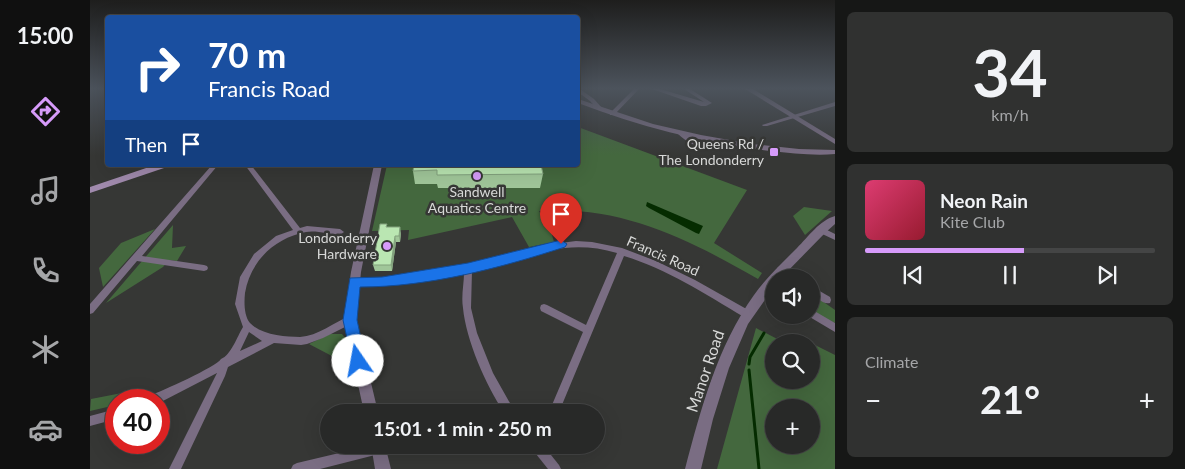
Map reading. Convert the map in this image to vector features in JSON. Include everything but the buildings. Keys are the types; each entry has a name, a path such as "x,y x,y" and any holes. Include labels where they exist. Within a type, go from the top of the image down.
{"main road":[{"path":"90,190 158,167"}],"street":[{"path":"605,111 680,133 727,143 800,152 835,152"},
{"path":"612,114 615,111"},
{"path":"785,111 835,142"},
{"path":"765,125 811,111"},
{"path":"90,310 137,258 213,167"},
{"path":"250,167 297,230"},
{"path":"368,404 350,320 354,282 378,167"},
{"name":"Manor Road","path":"782,269 821,230 835,219"},
{"path":"270,341 247,328 239,307 241,285 245,273 259,253 282,236 297,230 323,228 340,232"},
{"path":"821,230 835,237"},
{"name":"Francis Road","path":"354,282 409,279 468,268 561,244 591,245 622,251 699,287 747,314"},
{"path":"557,404 622,251"},
{"path":"137,258 204,268"},
{"path":"468,268 467,308 474,340 506,404"},
{"path":"820,295 827,300"},
{"name":"Manor Road","path":"693,469 719,380 737,332 747,314 765,297"},
{"path":"544,308 588,330"},
{"path":"820,319 835,328"},
{"path":"170,392 224,362 270,341 302,341 318,336 350,320"},
{"path":"175,469 222,373 224,362 235,351 247,328"},
{"path":"90,422 105,417"},
{"path":"297,469 353,454"},
{"path":"380,454 383,469"},
{"path":"543,454 554,469"}],"shaded area":[{"path":"580,128 747,190 714,243 762,273 758,279 680,238 626,219 598,213 539,211 550,228 554,242 529,247 512,217 408,240 409,230 372,231 387,167 580,167"},
{"path":"647,202 703,226 699,234 649,208 646,206"},
{"path":"804,207 832,211 805,235 793,216"},
{"path":"173,225 172,248 186,246 177,261 169,260 163,267 106,303"},
{"path":"155,229 103,287 99,268 121,243"},
{"path":"820,299 835,310 835,323 820,316"},
{"path":"756,328 768,334 765,334 765,389 820,389 820,348 835,355 835,469 717,469"},
{"path":"330,334 342,334 347,340 349,365 309,344"},
{"path":"105,396 105,408 90,411 91,399"}],"waterway":[{"path":"749,364 750,357 764,333"},
{"path":"749,370 759,469"}],"place":[{"name":"Queens Rd / The Londonderry","path":"774,152"},
{"name":"Sandwell Aquatics Centre","path":"477,176"},
{"name":"Londonderry Hardware","path":"387,246"}],"route":[{"path":"358,361 350,320 354,282 382,282 428,276 468,268 561,244"}]}
